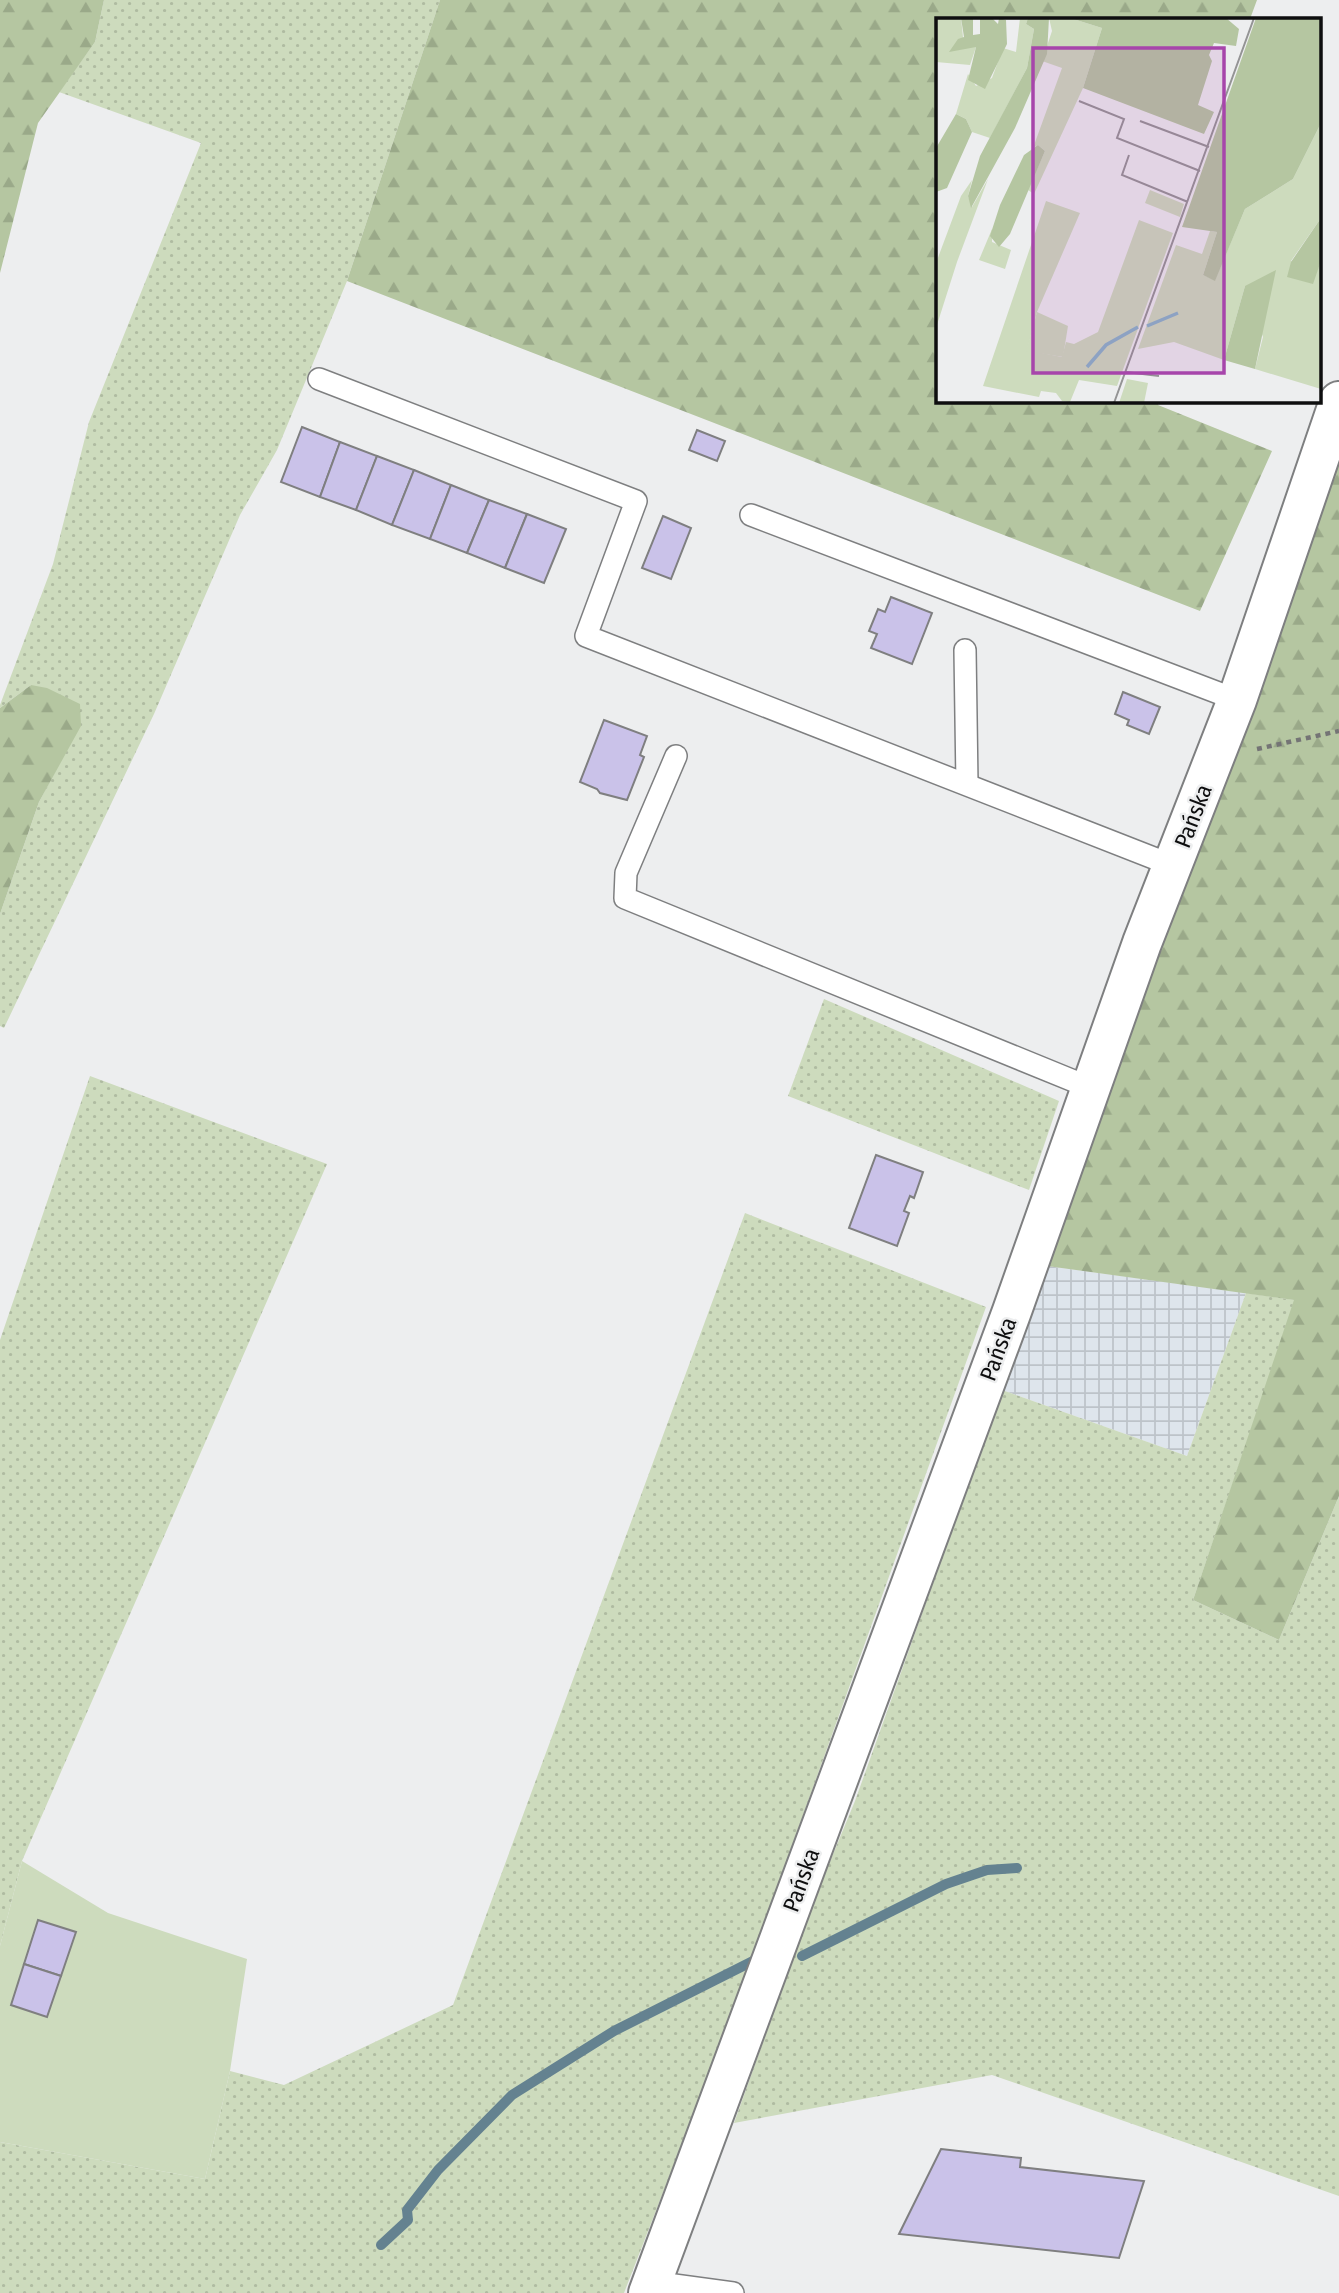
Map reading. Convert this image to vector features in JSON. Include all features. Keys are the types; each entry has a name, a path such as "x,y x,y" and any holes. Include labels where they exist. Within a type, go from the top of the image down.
{"street":[{"name":"Pańska","path":"650,2288 1091,1088 1237,700 1339,401"}],"lane":[{"path":"319,379 636,501 586,636 1174,866"},
{"path":"751,515 1237,700"},
{"path":"965,650 967,784"},
{"path":"676,756 626,873 625,898 1091,1088"},
{"path":"650,2288 733,2293"}],"path":[{"path":"1215,758 1339,731"}],"shaded area":[{"path":"1047,1266 1246,1293 1187,1456 1002,1390"}],"green space":[{"path":"0,0 104,0 95,42 38,123 0,273"},
{"path":"104,0 440,0 347,281 277,450 240,515 154,714 4,1028 0,1026 0,914 39,802 56,770 31,685 0,708 0,705 53,564 89,422 201,143 59,92 95,42"},
{"path":"440,0 1257,0 1250,18 936,18 936,402 1159,402 1158,405 1272,451 1200,611 347,281"},
{"path":"1339,437 1339,1496 1279,1640 1193,1600 1294,1300 1047,1266"},
{"path":"31,685 47,688 80,704 81,726 39,802 0,914 0,708"},
{"path":"824,999 1059,1101 1029,1190 788,1096"},
{"path":"90,1076 327,1164 22,1861 0,1946 0,1340"},
{"path":"745,1213 986,1307 720,2046 624,2293 0,2293 0,2142 205,2179 230,2071 284,2085 453,2005"},
{"path":"1246,1293 1295,1300 1193,1600 1279,1640 1339,1496 1339,2196 992,2075 734,2123 812,1905 855,1801 1002,1390 1187,1456"},
{"path":"22,1861 108,1913 247,1959 230,2071 205,2179 0,2142 0,1946"}],"building":[{"path":"302,427 340,442 320,497 281,482"},
{"path":"697,430 725,441 717,461 689,450"},
{"path":"340,442 377,456 356,510 320,497"},
{"path":"377,456 414,470 392,525 356,510"},
{"path":"414,470 451,485 430,539 392,525"},
{"path":"451,485 489,500 467,553 430,539"},
{"path":"489,500 527,514 505,568 467,553"},
{"path":"527,514 566,529 544,583 505,568"},
{"path":"663,516 691,528 671,579 642,568"},
{"path":"891,597 932,613 912,664 871,648 877,634 869,631 878,609 885,612"},
{"path":"1123,692 1160,707 1149,734 1127,725 1129,720 1115,714"},
{"path":"604,720 647,736 640,755 644,757 627,800 600,793 580,782"},
{"path":"876,1155 923,1172 914,1198 910,1196 904,1211 909,1213 897,1246 849,1228"},
{"path":"38,1920 76,1932 61,1976 24,1964"},
{"path":"24,1964 61,1976 47,2017 11,2005"},
{"path":"941,2149 1021,2158 1020,2167 1144,2181 1119,2258 899,2234"}],"waterway":[{"path":"802,1956 946,1884 987,1870 1017,1868"},
{"path":"381,2245 408,2220 407,2210 438,2170 512,2095 614,2031 753,1961"}]}
